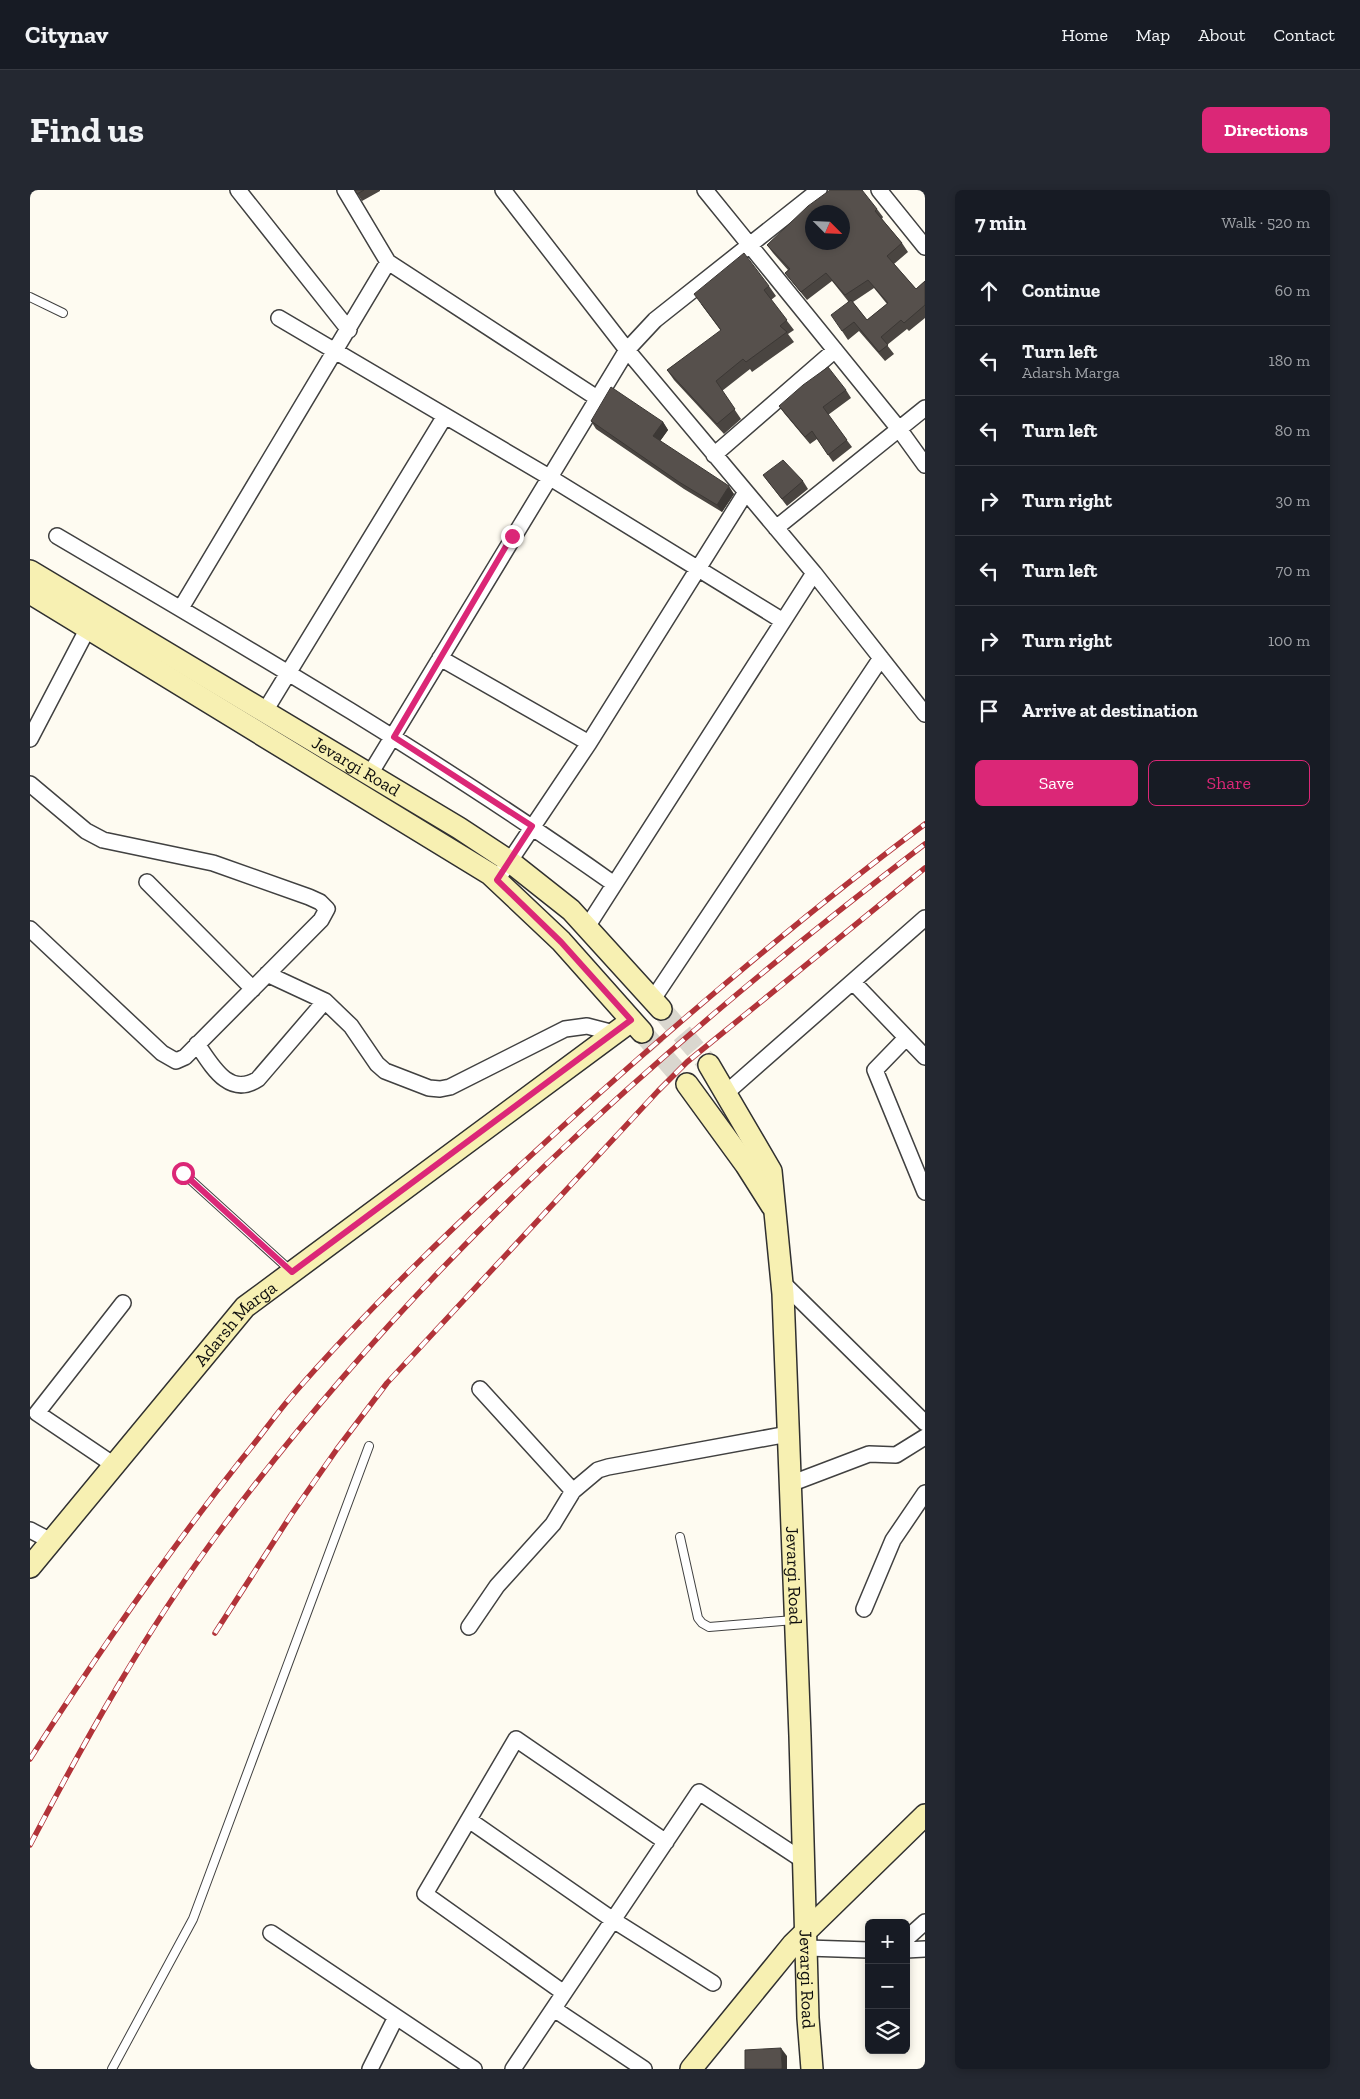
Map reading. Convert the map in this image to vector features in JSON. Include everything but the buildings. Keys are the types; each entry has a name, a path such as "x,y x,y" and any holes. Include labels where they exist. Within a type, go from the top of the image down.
{"main road":[{"name":"Jevargi Road","path":"30,571 370,774 509,861 545,888 587,928 657,1004"},
{"path":"30,593 490,874 561,942 629,1028"},
{"name":"Adarsh Marga","path":"30,1567 245,1307 629,1028"},
{"name":"Jevargi Road","path":"709,1065 772,1171 774,1210 782,1282 812,2069"},
{"path":"687,1084 746,1164 774,1210"},
{"path":"691,2069 793,1944 807,1939 925,1815"}],"street":[{"path":"238,190 349,330"},
{"path":"345,190 388,262 597,398"},
{"path":"503,190 626,350 814,573 925,714"},
{"path":"705,190 899,429 925,465"},
{"path":"370,774 626,350 655,320 818,190"},
{"path":"879,190 925,247"},
{"path":"181,608 336,352 388,262"},
{"path":"279,318 549,477 783,621"},
{"path":"714,455 835,350"},
{"path":"776,528 925,408"},
{"path":"265,711 445,416"},
{"path":"497,880 590,743 746,492"},
{"path":"57,536 289,672 394,737 532,826 614,884"},
{"path":"587,928 814,573"},
{"path":"30,739 88,628"},
{"path":"440,658 590,743"},
{"path":"657,1004 881,658"},
{"path":"30,784 86,831 103,840 213,863 309,897 326,906 327,909 321,920 185,1058 176,1061 169,1059 30,929"},
{"path":"147,882 252,989"},
{"path":"726,1093 925,918"},
{"path":"267,974 325,1001 351,1026 377,1064 385,1072 429,1088 440,1089 450,1087 565,1028 587,1026 629,1028"},
{"path":"853,982 925,1057"},
{"path":"197,1044 225,1080 238,1086 249,1085 258,1079 325,1001"},
{"path":"906,1038 875,1070 925,1192"},
{"path":"782,1282 925,1423"},
{"path":"114,1465 33,1411 123,1303"},
{"path":"480,1389 573,1491"},
{"path":"468,1628 496,1586 553,1524 573,1491 598,1470 788,1434"},
{"path":"790,1484 869,1454 896,1455 925,1437"},
{"path":"864,1609 894,1540 925,1492"},
{"path":"30,1530 51,1541"},
{"path":"564,1993 425,1894 516,1739 666,1842"},
{"path":"513,2069 699,1792 804,1861"},
{"path":"469,1820 613,1920 712,1983"},
{"path":"910,1935 925,1922"},
{"path":"271,1932 474,2069"},
{"path":"807,1939 865,1949"},
{"path":"910,1950 925,1949"},
{"path":"554,2008 644,2069"},
{"path":"370,2069 396,2017"},
{"path":"708,2048 709,2069"}],"lane":[{"path":"30,297 62,313"},
{"path":"183,1173 292,1272"},
{"path":"112,2069 193,1919 369,1446"},
{"path":"680,1537 698,1618 702,1623 709,1627 795,1620"}],"tunnel":[{"path":"661,1009 709,1065"},
{"path":"642,1032 687,1084"}],"railway":[{"path":"30,1759 106,1644 185,1533 284,1406 355,1327 492,1191 651,1048 786,933 925,824"},
{"path":"30,1845 117,1687 190,1573 216,1536 292,1438 373,1343 457,1252 637,1080 827,920 925,844"},
{"path":"215,1633 291,1515 337,1449 387,1383 658,1091 687,1062 925,868"}],"route":[{"path":"183,1173 292,1272 631,1020 561,942 497,880 532,826 394,737 512,536"}]}
